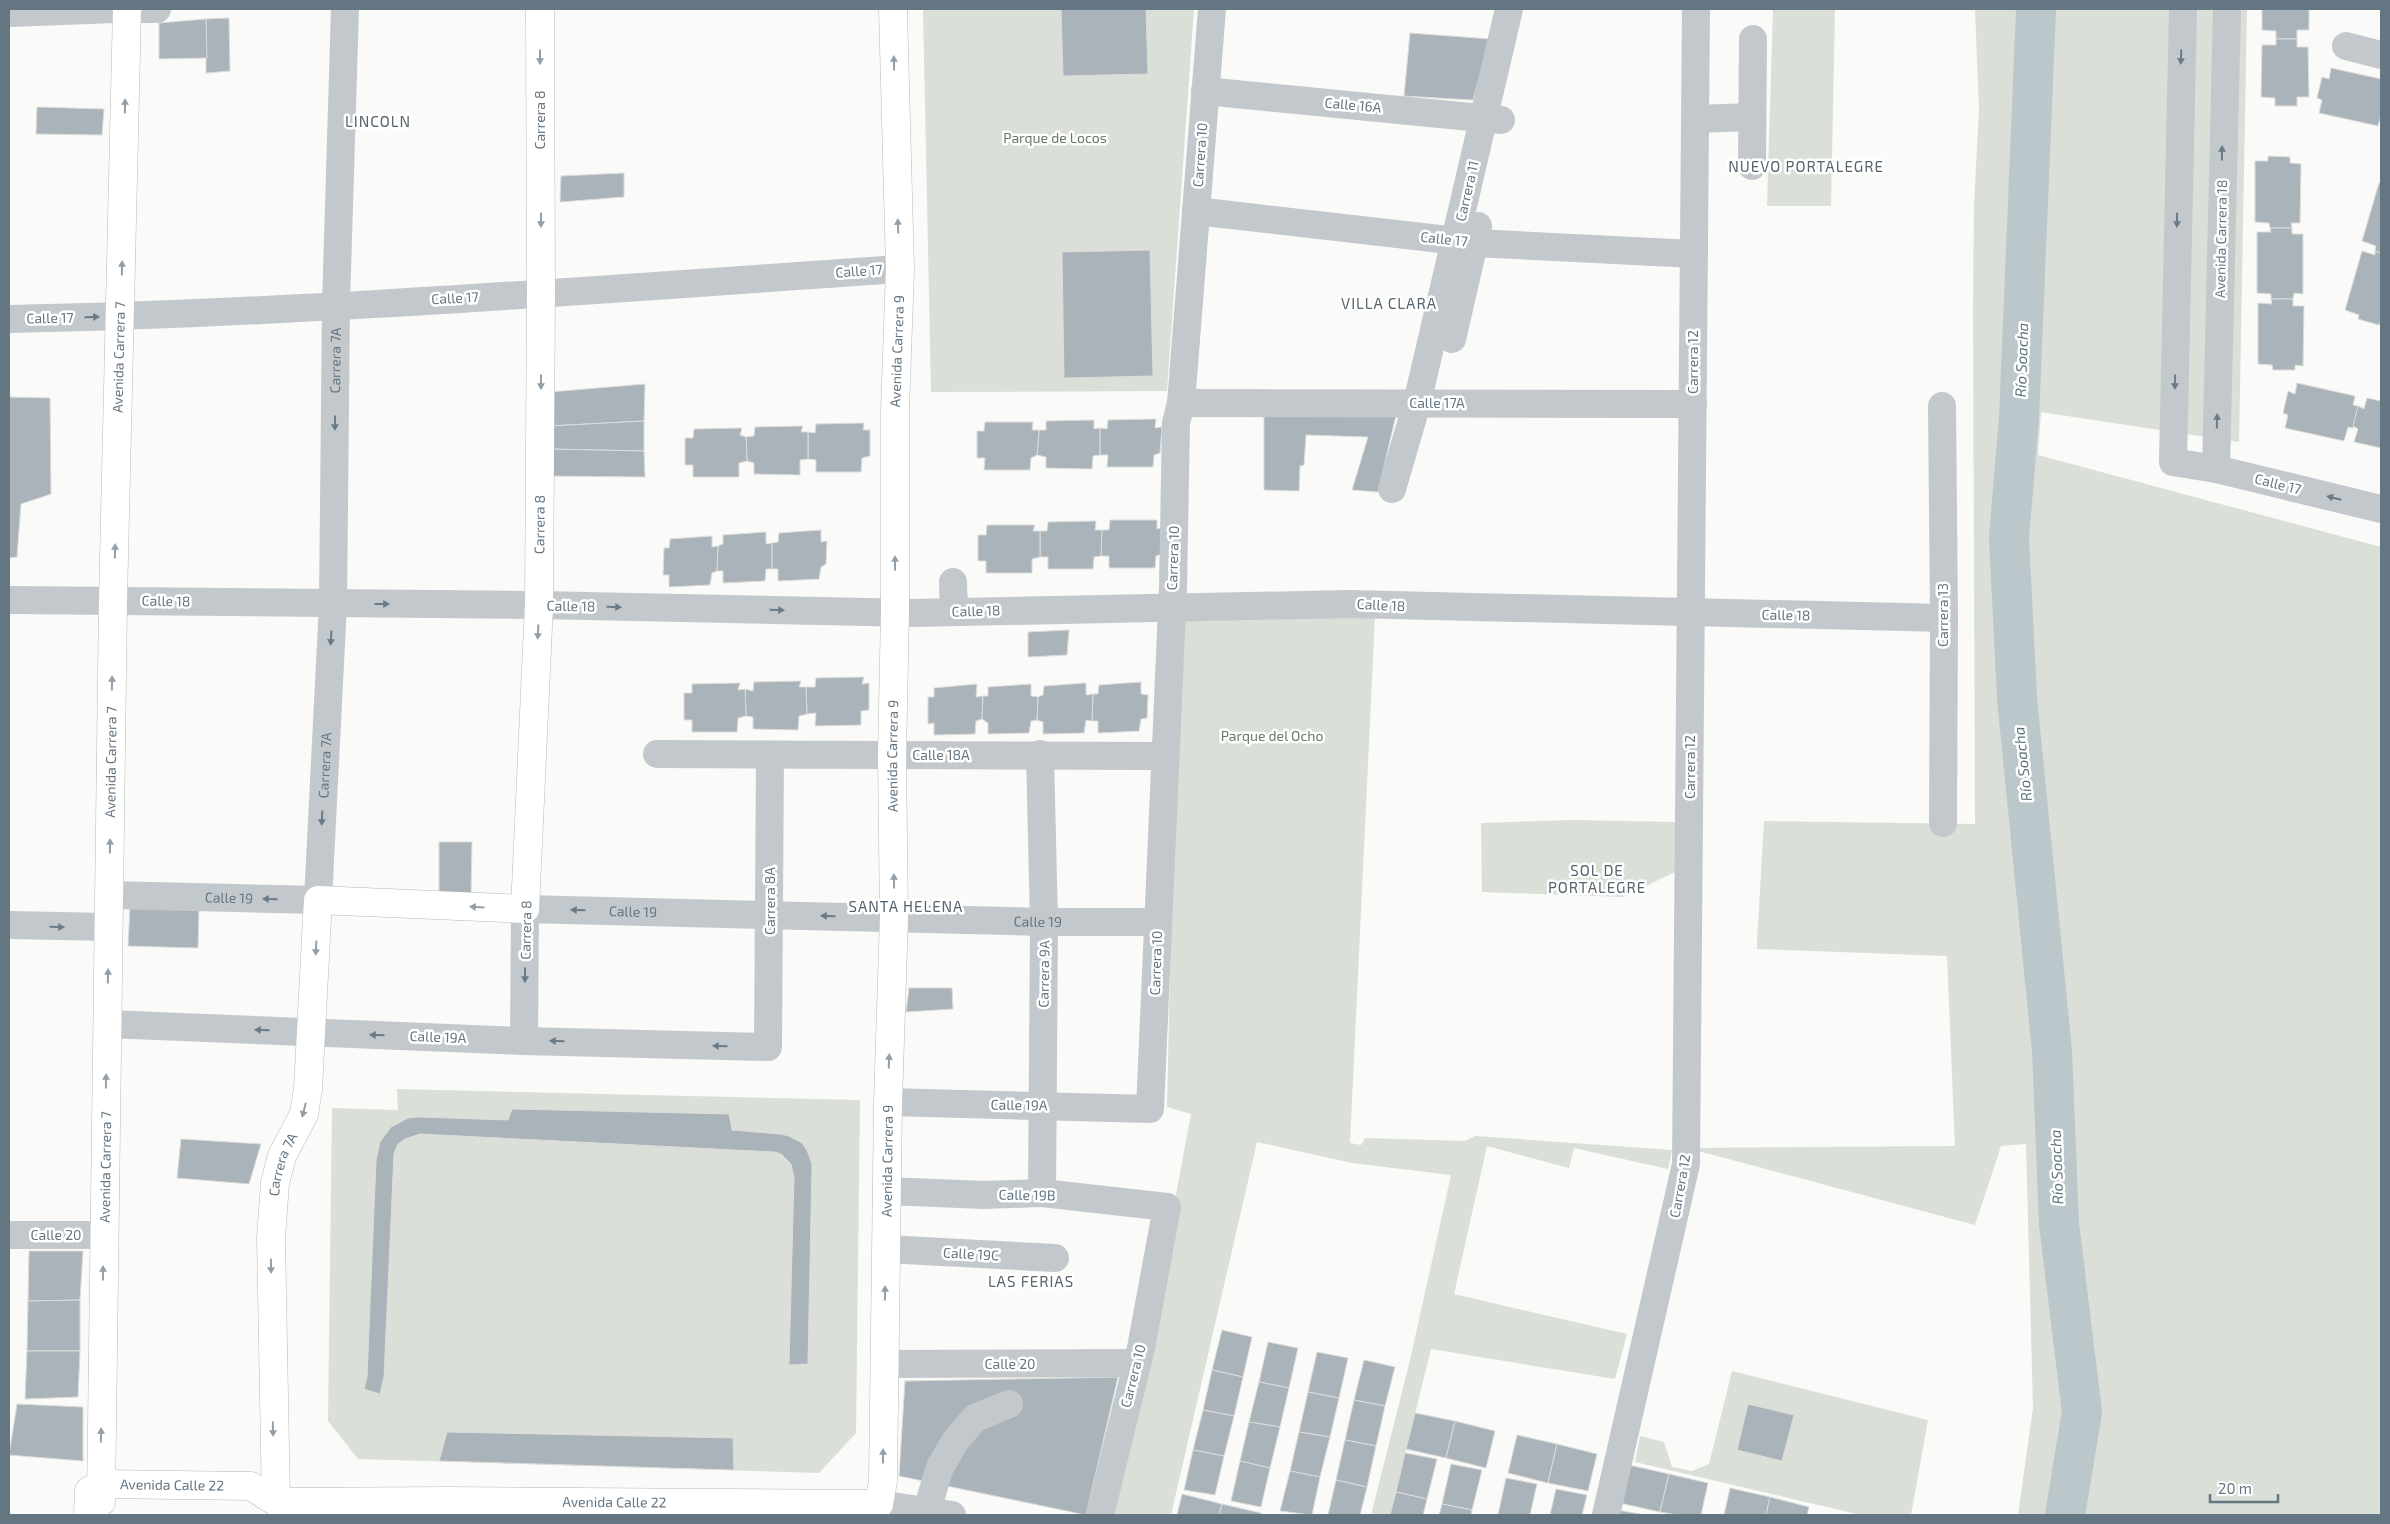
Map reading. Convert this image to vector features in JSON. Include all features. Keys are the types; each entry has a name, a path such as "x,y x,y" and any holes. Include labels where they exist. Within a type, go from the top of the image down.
{"main road":[{"name":"Avenida Carrera 7","path":"100,1515 113,600 128,9"},
{"name":"Carrera 8","path":"526,909 539,605 542,293 540,9"},
{"name":"Avenida Carrera 9","path":"879,1510 883,1481 888,1102 894,917 892,755 895,612 895,410 900,269 893,9"},
{"name":"Calle 19","path":"318,900 526,909"},
{"name":"Carrera 7A","path":"270,1511 270,1238 277,1174 282,1156 304,1114 308,1089 318,900"},
{"name":"Avenida Calle 22","path":"88,1515 89,1491 100,1484 251,1486 270,1511 447,1508 879,1510"}],"street":[{"path":"9,13 156,9"},
{"name":"Carrera 7A","path":"318,900 333,604 336,304 345,9"},
{"name":"Carrera 10","path":"1150,1109 1171,606 1176,423 1181,403 1212,9"},
{"name":"Carrera 11","path":"1508,49 1509,9"},
{"name":"Carrera 11","path":"1392,489 1427,403 1508,49 1524,9"},
{"name":"Carrera 12","path":"1606,1515 1686,1164 1696,9"},
{"name":"Calle 17","path":"2183,9 2174,462 2216,469 2381,509"},
{"name":"Avenida Carrera 18","path":"2216,469 2227,9"},
{"path":"1752,39 1752,166"},
{"path":"2346,46 2381,54"},
{"name":"Calle 16A","path":"1205,91 1492,118"},
{"path":"1695,118 1752,117"},
{"name":"Calle 17","path":"1196,211 1465,242 1694,254"},
{"name":"Calle 17","path":"9,319 120,317 542,293 900,269"},
{"name":"Calle 17A","path":"1181,403 1693,404"},
{"name":"Carrera 13","path":"1942,406 1943,823"},
{"path":"954,582 954,611"},
{"name":"Calle 18","path":"9,600 539,605 895,612 1349,604 1944,618"},
{"name":"Calle 18A","path":"657,754 770,756 1040,754 1164,756"},
{"name":"Carrera 9A","path":"1040,754 1044,922 1042,1193"},
{"name":"Carrera 8A","path":"768,1047 770,756"},
{"name":"Calle 19","path":"109,895 318,900"},
{"name":"Calle 19","path":"526,909 1044,922 1158,922"},
{"name":"Carrera 8","path":"524,1041 526,909"},
{"path":"9,925 109,927"},
{"name":"Calle 19A","path":"107,1024 524,1041 768,1047"},
{"name":"Calle 19A","path":"888,1102 1150,1109"},
{"name":"Calle 19B","path":"887,1191 984,1194 1042,1193 1167,1207"},
{"name":"Carrera 10","path":"1100,1515 1136,1363 1167,1207"},
{"name":"Calle 20","path":"9,1235 103,1235"},
{"name":"Calle 19C","path":"886,1249 1056,1258"},
{"name":"Calle 20","path":"884,1364 1136,1363"},
{"path":"940,1513 940,1466 956,1440 975,1418 1009,1404"},
{"name":"Avenida Calle 22","path":"879,1510 940,1513"}],"green space":[{"name":"Parque de Locos","path":"923,9 1194,9 1167,391 931,392"},
{"path":"1773,9 1835,9 1831,206 1767,206"},
{"path":"1975,9 2247,9 2239,442 2041,412 2038,455 2381,547 2381,1515 2018,1515 2033,1408 2026,1144 2001,1146 1975,1225 1687,1148 1955,1146 1947,956 1757,949 1757,942 1764,821 1975,824 1973,309 1974,206 1979,108"},
{"name":"Parque del Ocho","path":"1375,616 1350,1143 1361,1145 1365,1138 1465,1141 1475,1136 1672,1150 1668,1169 1574,1148 1569,1168 1487,1146 1454,1294 1627,1334 1615,1379 1431,1349 1390,1515 1371,1515 1410,1360 1451,1175 1352,1163 1257,1142 1171,1515 1108,1515 1144,1366 1191,1114 1167,1107 1178,617"},
{"path":"1573,820 1677,822 1675,872 1623,897 1482,892 1481,823"},
{"path":"397,1089 860,1100 856,1433 819,1473 358,1459 328,1421 332,1108 398,1110"},
{"path":"1732,1371 1928,1420 1911,1515 1861,1515 1635,1462 1640,1436 1664,1442 1672,1467 1692,1471 1709,1464"}],"building":[{"path":"1061,9 1146,9 1148,74 1063,76"},
{"path":"2262,9 2309,9 2309,30 2297,30 2297,39 2276,39 2276,31 2262,30"},
{"path":"229,18 230,71 206,73 206,19"},
{"path":"206,19 207,58 159,59 159,23"},
{"path":"1410,33 1490,39 1473,100 1404,96"},
{"path":"2276,39 2297,39 2297,47 2308,47 2309,97 2297,97 2297,106 2275,106 2275,98 2261,97 2262,45 2276,45"},
{"path":"2331,68 2381,79 2381,115 2378,126 2319,113 2322,100 2317,98 2322,77 2329,79"},
{"path":"37,107 104,109 102,135 36,134"},
{"path":"2268,156 2290,157 2290,163 2301,164 2300,223 2291,223 2292,228 2270,228 2269,223 2255,222 2255,161 2268,161"},
{"path":"624,173 624,197 560,202 561,176"},
{"path":"2379,183 2381,183 2381,253 2375,251 2376,246 2362,241"},
{"path":"2270,228 2292,228 2292,234 2303,234 2303,294 2294,293 2293,299 2271,299 2271,294 2257,293 2257,232 2271,232"},
{"path":"1150,250 1153,376 1064,378 1062,252"},
{"path":"2362,251 2375,255 2375,251 2381,253 2381,320 2379,325 2358,319 2359,315 2345,310"},
{"path":"2271,299 2293,299 2293,306 2304,306 2303,366 2295,365 2295,370 2273,370 2272,365 2258,364 2258,303 2272,304"},
{"path":"2297,383 2355,396 2353,405 2358,406 2353,428 2348,427 2344,441 2285,428 2288,415 2283,413 2288,391 2295,394"},
{"path":"645,384 644,421 549,426 550,392"},
{"path":"9,397 50,398 51,494 21,504 17,557 9,558"},
{"path":"2367,398 2381,401 2381,448 2354,442 2358,429 2353,426 2358,406 2364,409"},
{"path":"1397,411 1378,492 1352,490 1368,437 1306,435 1304,465 1300,466 1299,491 1264,490 1264,413"},
{"path":"1156,419 1155,428 1162,427 1160,453 1154,455 1153,467 1107,467 1108,455 1100,455 1100,428 1107,429 1108,420"},
{"path":"1094,420 1094,429 1100,428 1100,455 1093,456 1092,469 1046,468 1046,457 1037,455 1039,430 1046,430 1046,421"},
{"path":"644,421 644,451 549,449 549,426"},
{"path":"985,422 1033,422 1032,430 1039,430 1037,455 1031,458 1030,470 984,470 985,458 977,458 977,431 984,431"},
{"path":"864,423 863,430 870,430 870,456 862,458 861,472 816,472 816,460 808,459 808,432 815,433 816,424"},
{"path":"803,426 801,432 808,432 808,459 800,460 800,475 754,474 754,463 747,461 746,437 754,436 755,427"},
{"path":"742,428 740,435 746,437 747,461 739,463 739,477 693,477 693,465 685,465 685,438 693,438 694,429"},
{"path":"549,449 644,451 645,477 548,476"},
{"path":"1110,520 1157,520 1157,529 1163,528 1162,554 1156,556 1155,568 1109,568 1109,556 1101,556 1102,530 1109,530"},
{"path":"1096,521 1095,530 1102,530 1101,556 1094,557 1093,569 1048,569 1048,557 1040,557 1040,531 1047,531 1048,522"},
{"path":"987,525 1035,525 1033,531 1040,531 1040,557 1032,559 1032,573 986,573 986,561 978,561 978,535 986,535"},
{"path":"821,530 821,542 827,541 826,564 821,567 819,579 778,581 778,569 772,569 772,543 778,542 779,533"},
{"path":"766,532 766,544 772,543 772,569 766,569 765,581 723,583 723,571 717,571 718,546 723,544 723,535"},
{"path":"712,536 712,547 718,546 717,571 712,573 710,585 669,587 669,575 663,575 664,548 669,548 670,539"},
{"path":"1069,630 1067,655 1028,657 1028,632"},
{"path":"864,677 862,684 869,683 869,710 861,711 861,725 815,726 816,713 807,714 806,687 815,687 816,678"},
{"path":"801,681 799,687 806,687 807,714 799,716 798,730 753,729 753,717 746,716 745,689 753,691 754,682"},
{"path":"1141,682 1141,694 1148,695 1147,718 1141,719 1139,731 1098,733 1098,721 1092,721 1093,694 1098,694 1099,685"},
{"path":"740,683 738,690 745,689 746,716 738,718 737,732 692,732 692,720 684,720 684,693 692,693 692,684"},
{"path":"1086,683 1086,695 1093,694 1092,721 1086,720 1084,733 1043,734 1043,722 1037,720 1038,697 1043,695 1044,686"},
{"path":"977,684 976,697 983,696 982,719 976,721 975,734 934,735 934,723 928,724 928,697 934,697 934,688"},
{"path":"1031,684 1031,696 1038,697 1037,720 1031,721 1029,733 988,734 988,723 982,719 983,696 988,696 988,687"},
{"path":"439,842 472,842 471,894 439,892"},
{"path":"130,906 199,908 198,948 128,946"},
{"path":"909,988 952,988 953,1009 906,1012"},
{"path":"512,1109 729,1114 732,1130 780,1134 789,1136 802,1143 807,1150 812,1164 808,1364 789,1365 794,1177 791,1164 781,1154 775,1152 420,1134 405,1139 398,1144 394,1153 384,1377 380,1394 364,1389 367,1377 376,1161 380,1142 391,1127 408,1118 508,1120"},
{"path":"181,1139 261,1144 249,1184 177,1178"},
{"path":"29,1251 83,1251 80,1300 28,1301"},
{"path":"80,1300 80,1351 27,1351 28,1301"},
{"path":"1222,1330 1252,1337 1243,1377 1212,1370"},
{"path":"1268,1342 1298,1348 1289,1388 1259,1382"},
{"path":"27,1351 80,1351 78,1397 25,1399"},
{"path":"1317,1352 1348,1358 1339,1398 1308,1392"},
{"path":"1364,1360 1395,1367 1385,1406 1354,1400"},
{"path":"1212,1370 1243,1377 1234,1416 1203,1410"},
{"path":"1118,1377 1086,1515 899,1476 905,1381"},
{"path":"1259,1382 1289,1388 1280,1427 1249,1422"},
{"path":"1308,1392 1339,1398 1330,1437 1299,1432"},
{"path":"1354,1400 1385,1406 1376,1446 1345,1440"},
{"path":"17,1404 83,1407 83,1461 9,1455"},
{"path":"1748,1404 1794,1415 1782,1461 1737,1450"},
{"path":"1203,1410 1234,1416 1224,1456 1193,1450"},
{"path":"1415,1413 1455,1421 1446,1458 1406,1449"},
{"path":"1455,1421 1495,1431 1486,1468 1446,1458"},
{"path":"1249,1422 1280,1427 1270,1468 1240,1461"},
{"path":"447,1432 733,1438 734,1470 439,1461"},
{"path":"1299,1432 1330,1437 1320,1477 1290,1471"},
{"path":"1517,1435 1557,1444 1548,1483 1508,1473"},
{"path":"1345,1440 1376,1446 1367,1487 1336,1480"},
{"path":"1557,1444 1597,1454 1588,1491 1548,1483"},
{"path":"1193,1450 1224,1456 1215,1495 1184,1490"},
{"path":"1405,1453 1437,1459 1427,1499 1396,1492"},
{"path":"1240,1461 1270,1468 1261,1507 1231,1501"},
{"path":"1451,1464 1482,1470 1472,1510 1442,1504"},
{"path":"1629,1465 1669,1474 1660,1512 1620,1503"},
{"path":"1290,1471 1320,1477 1312,1515 1280,1511"},
{"path":"1669,1474 1708,1483 1701,1515 1678,1515 1660,1512"},
{"path":"1506,1478 1537,1484 1530,1515 1498,1515"},
{"path":"1336,1480 1367,1487 1360,1515 1328,1515"},
{"path":"1730,1488 1770,1497 1766,1515 1724,1515"},
{"path":"1556,1489 1587,1495 1582,1515 1550,1515"},
{"path":"1396,1492 1427,1499 1423,1515 1390,1515"},
{"path":"1182,1494 1222,1504 1219,1515 1177,1515"},
{"path":"1770,1497 1809,1507 1807,1515 1766,1515"},
{"path":"1222,1504 1261,1513 1261,1515 1219,1515"},
{"path":"1442,1504 1472,1510 1471,1515 1439,1515"},
{"path":"1617,1510 1646,1515 1616,1515"}],"waterway":[{"name":"Río Soacha","path":"2036,9 2019,417 2009,538 2017,698 2052,1051 2059,1224 2082,1412 2065,1515"}],"district":[{"name":"LINCOLN","path":"378,122"},
{"name":"NUEVO PORTALEGRE","path":"1806,167"},
{"name":"VILLA CLARA","path":"1389,304"},
{"name":"SOL DE PORTALEGRE","path":"1597,880"},
{"name":"SANTA HELENA","path":"906,907"},
{"name":"LAS FERIAS","path":"1031,1282"}]}
